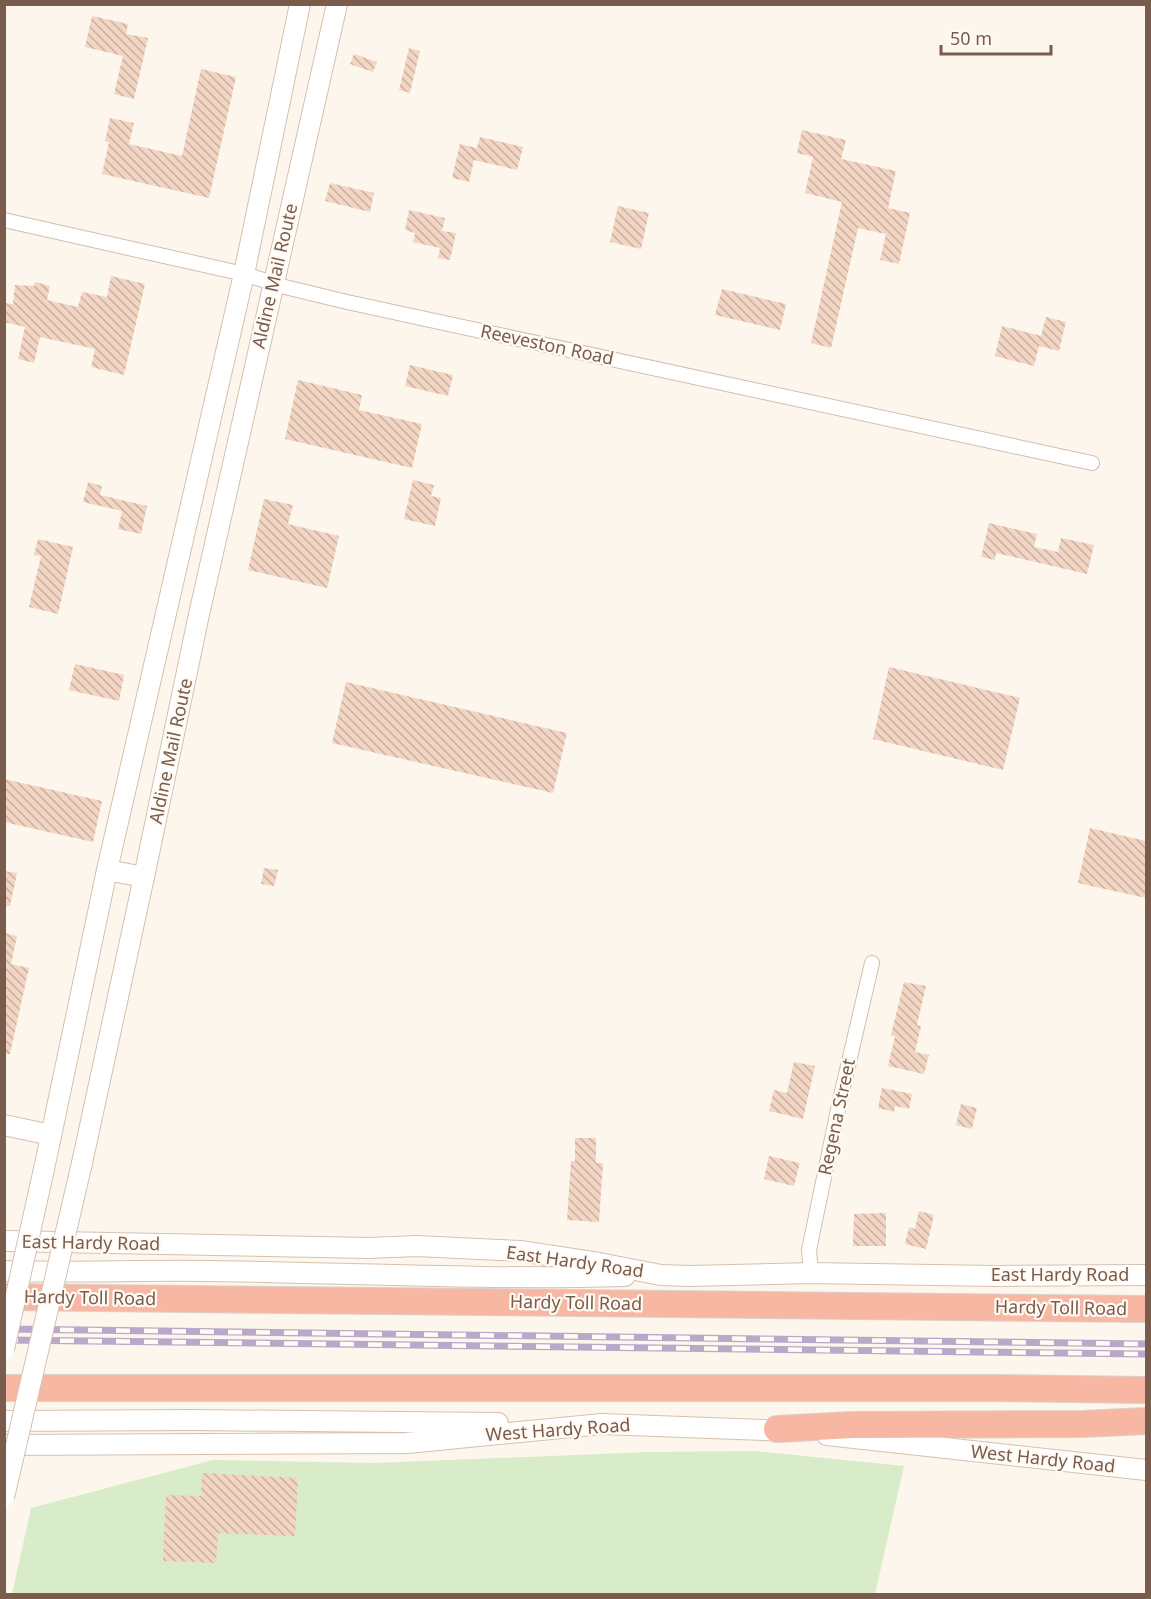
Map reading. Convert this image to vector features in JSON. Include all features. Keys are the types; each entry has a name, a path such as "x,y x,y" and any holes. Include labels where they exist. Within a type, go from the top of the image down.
{"highway":[{"name":"Hardy Toll Road","path":"4,1297 1146,1309"},
{"path":"4,1388 1146,1390"},
{"path":"777,1429 853,1425 1083,1424 1146,1421"}],"main road":[{"name":"Aldine Mail Route","path":"4,1349 14,1271 44,1169 107,870 244,274 300,4"},
{"name":"Aldine Mail Route","path":"4,1497 14,1421 57,1271 82,1163 198,619 337,4"},
{"path":"166,611 198,619"},
{"path":"107,870 144,877"},
{"path":"4,1125 51,1135"},
{"name":"East Hardy Road","path":"4,1241 369,1248 417,1246 520,1251 661,1275 811,1273 995,1276 1146,1275"},
{"path":"14,1271 210,1271 573,1278 661,1275"},
{"path":"14,1421 192,1420 602,1424"},
{"name":"West Hardy Road","path":"4,1445 407,1443 602,1424 777,1429 1146,1470"}],"street":[{"name":"Reeveston Road","path":"4,220 244,274 347,302 1092,463"},
{"name":"Regena Street","path":"811,1273 809,1250 840,1100 872,963"}],"green space":[{"path":"754,1451 904,1466 875,1594 12,1594 31,1508 213,1460 375,1463 649,1452"}],"building":[{"path":"92,16 128,24 126,34 148,38 134,99 114,94 123,56 85,47"},
{"path":"409,48 420,51 410,93 399,90"},
{"path":"354,54 377,62 373,72 350,64"},
{"path":"201,69 236,77 209,198 102,174 109,142 105,141 110,118 134,123 129,144 182,156"},
{"path":"802,130 846,140 841,159 896,171 888,208 910,213 899,264 880,260 886,234 858,228 831,348 811,343 842,202 805,193 813,157 797,153"},
{"path":"480,137 523,147 517,170 474,160 469,182 452,178 460,144 477,148"},
{"path":"330,183 374,193 370,212 325,201"},
{"path":"618,206 649,213 641,249 610,242"},
{"path":"409,210 445,218 442,231 456,233 450,260 438,258 440,248 413,242 415,233 405,230"},
{"path":"111,276 145,284 124,375 91,367 95,349 40,337 34,363 18,359 25,327 4,322 4,303 13,304 15,285 34,286 35,282 50,286 47,300 78,307 82,292 107,297"},
{"path":"722,289 786,304 780,330 715,315"},
{"path":"1046,317 1066,322 1059,351 1039,346 1034,366 995,356 1002,326 1041,336"},
{"path":"410,365 453,375 448,396 405,386"},
{"path":"298,380 362,395 359,410 422,424 412,468 285,439"},
{"path":"413,480 434,485 431,496 441,498 435,526 404,519"},
{"path":"88,482 102,486 100,495 147,506 141,534 118,529 122,511 83,502"},
{"path":"264,499 293,505 288,524 339,536 327,588 248,570"},
{"path":"989,523 1037,534 1034,547 1058,552 1061,538 1094,545 1087,574 996,553 995,560 981,557"},
{"path":"38,539 73,547 58,614 29,607 41,556 34,555"},
{"path":"75,664 124,675 119,701 69,690"},
{"path":"889,667 1020,698 1003,770 873,739"},
{"path":"346,682 567,733 553,793 332,743"},
{"path":"4,779 102,801 93,842 4,822"},
{"path":"1090,828 1146,841 1146,898 1078,883"},
{"path":"264,868 278,870 274,886 261,884"},
{"path":"4,871 17,873 10,906 4,906"},
{"path":"4,933 17,936 11,964 29,968 10,1054 4,1054"},
{"path":"904,982 926,986 917,1025 921,1026 915,1052 929,1055 924,1074 888,1066 895,1036 891,1035"},
{"path":"794,1062 815,1066 803,1119 769,1111 774,1090 787,1093"},
{"path":"882,1088 912,1094 909,1109 895,1106 894,1112 878,1108"},
{"path":"961,1104 977,1108 972,1129 956,1125"},
{"path":"575,1138 596,1138 596,1163 603,1163 599,1222 567,1220 571,1161 575,1161"},
{"path":"769,1156 800,1163 794,1186 764,1179"},
{"path":"919,1211 934,1215 926,1249 905,1244 909,1227 915,1229"},
{"path":"886,1213 886,1246 853,1246 854,1214"},
{"path":"202,1473 298,1478 295,1536 218,1533 216,1563 163,1561 166,1495 201,1496"}],"railway":[{"path":"4,1329 1146,1344"},
{"path":"4,1340 1146,1354"}]}
